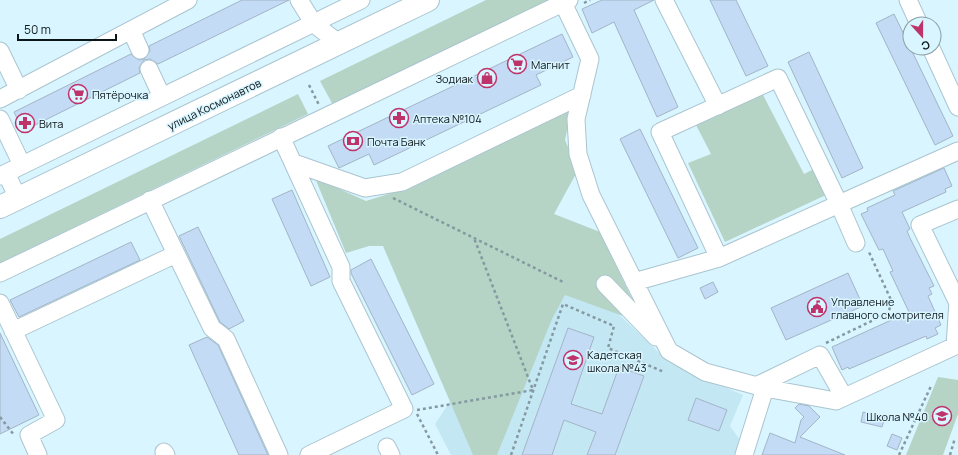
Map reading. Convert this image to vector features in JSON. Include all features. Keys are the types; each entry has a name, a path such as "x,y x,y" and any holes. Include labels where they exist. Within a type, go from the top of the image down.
{"main road":[{"name":"улица Космонавтов","path":"9,202 340,44 428,0"}],"lane":[{"path":"0,98 19,90 188,0"},
{"path":"299,0 314,24 340,44"},
{"path":"9,202 3,174 361,0"},
{"path":"664,0 718,106"},
{"path":"908,0 915,16"},
{"path":"0,273 566,1 590,59 576,119 578,154 591,195 669,351"},
{"path":"313,56 314,24"},
{"path":"131,30 140,50"},
{"path":"0,51 19,90"},
{"path":"934,56 958,107"},
{"path":"149,69 162,97"},
{"path":"719,258 660,132 778,78 839,204 861,244"},
{"path":"294,163 365,188 402,182 582,95"},
{"path":"0,119 22,165"},
{"path":"281,138 294,163 341,267 341,281 404,409 308,455"},
{"path":"634,282 719,258 958,151"},
{"path":"150,200 212,328 226,339 279,455"},
{"path":"605,284 669,351 705,372 761,387 836,402 955,346 958,302 920,225 958,208"},
{"path":"13,331 176,254"},
{"path":"0,303 56,420 29,435 38,455"},
{"path":"744,455 761,387 820,355 844,398"}],"path":[{"path":"309,85 320,108"},
{"path":"372,187 563,282"},
{"path":"474,238 533,390"},
{"path":"820,355 822,345 888,313 892,302 861,244"},
{"path":"511,455 563,304 614,326 608,348 664,372"},
{"path":"900,455 931,386"},
{"path":"438,455 415,410 533,390"},
{"path":"0,417 18,440 29,435"},
{"path":"950,455 955,438"}],"shaded area":[{"name":"Кадетская школа №43","path":"568,266 670,363 743,395 730,426 740,440 735,455 451,455 435,424 479,358"}],"green space":[{"path":"486,0 552,0 333,105 320,81"},
{"path":"762,93 804,174 814,169 826,195 725,242 688,163 711,154 696,125"},
{"path":"298,94 308,114 0,263 0,239"},
{"path":"572,107 565,140 578,170 554,214 600,232 632,299 634,320 565,295 552,319 497,455 473,455 383,246 369,246 346,253 315,178 366,201 395,192"},
{"name":"Школа №40","path":"938,377 958,380 958,414 943,455 906,455"}],"building":[{"path":"242,0 289,0 158,64 150,59 144,60 139,68 140,73 23,131 14,112 131,54 139,60 144,59 150,51 149,46"},
{"path":"602,0 654,0 634,10 678,107 657,117 614,22 592,33 582,9"},
{"path":"710,0 736,0 768,66 746,76"},
{"path":"894,14 902,31 902,56 914,56 953,136 935,145 876,23"},
{"path":"562,34 573,57 536,75 541,85 374,165 369,154 339,168 328,146"},
{"path":"809,52 863,168 842,178 788,62"},
{"path":"640,129 698,248 678,258 620,139"},
{"path":"944,168 952,186 945,189 946,192 902,212 910,229 907,231 910,238 934,286 929,288 932,294 928,296 941,325 935,328 938,334 927,339 926,336 849,369 848,367 842,370 832,347 909,312 890,272 893,271 883,249 879,250 861,214 868,211 867,208 895,195 893,191"},
{"path":"292,190 330,277 311,286 272,199"},
{"path":"198,227 244,321 229,329 220,322 179,236"},
{"path":"131,242 140,260 19,317 10,300"},
{"path":"371,259 434,384 412,395 351,273 351,270"},
{"name":"Управление главного смотрителя","path":"848,273 863,306 786,340 771,308"},
{"path":"713,282 718,292 705,299 700,288"},
{"path":"568,328 594,337 571,404 602,414 619,367 644,376 615,455 587,455 596,432 564,420 552,455 522,455"},
{"path":"0,333 39,415 0,434"},
{"path":"207,337 218,345 268,455 239,455 189,345"},
{"path":"696,398 727,410 719,431 688,420"},
{"path":"799,404 809,406 820,417 800,437 845,455 762,455 770,433 795,443 801,420 804,417 795,408"},
{"path":"863,412 885,417 882,427 861,422"},
{"path":"892,434 902,438 897,450 887,446"}],"place":[{"name":"Магнит","path":"517,64"},
{"name":"Зодиак","path":"487,78"},
{"name":"Пятёрочка","path":"78,94"},
{"name":"Аптека №104","path":"399,118"},
{"name":"Вита","path":"25,123"},
{"name":"Почта Банк","path":"353,141"},
{"name":"Управление главного смотрителя","path":"817,307"},
{"name":"Кадетская школа №43","path":"573,360"},
{"name":"Школа №40","path":"942,416"}]}
